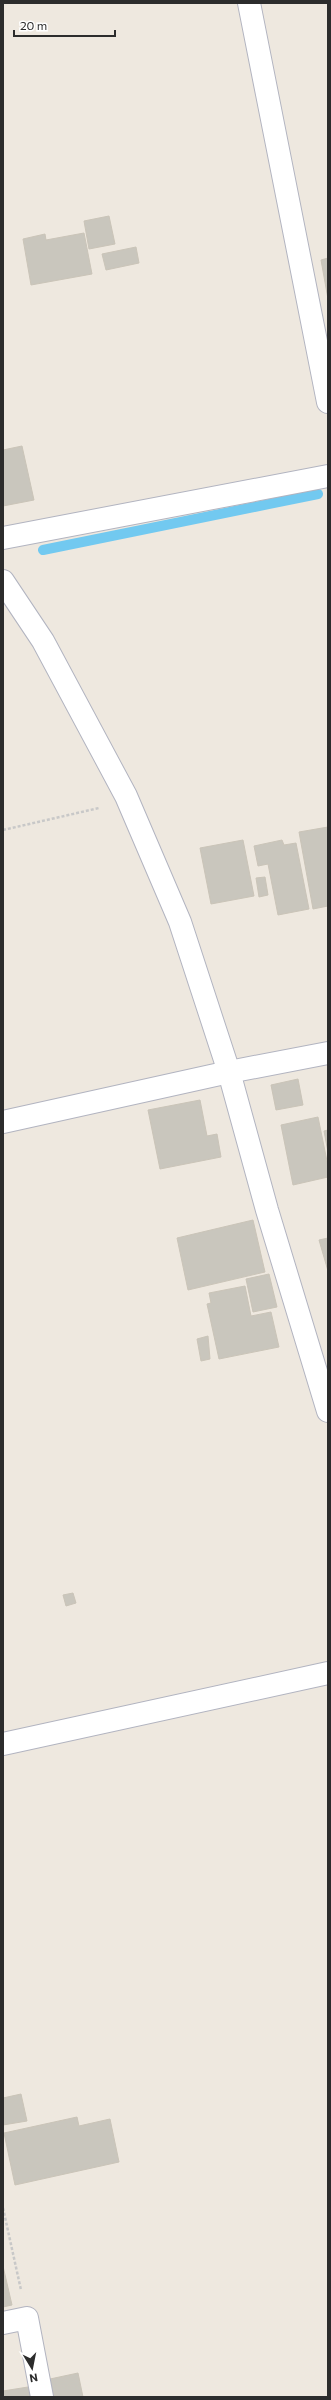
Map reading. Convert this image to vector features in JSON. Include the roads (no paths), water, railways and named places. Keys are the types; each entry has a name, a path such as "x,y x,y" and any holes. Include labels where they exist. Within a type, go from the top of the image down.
{"street":[{"path":"249,3 328,402"},
{"path":"3,538 328,476"},
{"path":"3,581 43,641 126,796 180,922 229,1072 267,1210 328,1411"},
{"path":"3,1122 229,1072 328,1053"},
{"path":"3,1744 328,1673"},
{"path":"3,2322 26,2318 42,2397"}],"waterway":[{"path":"43,550 318,494"}]}
